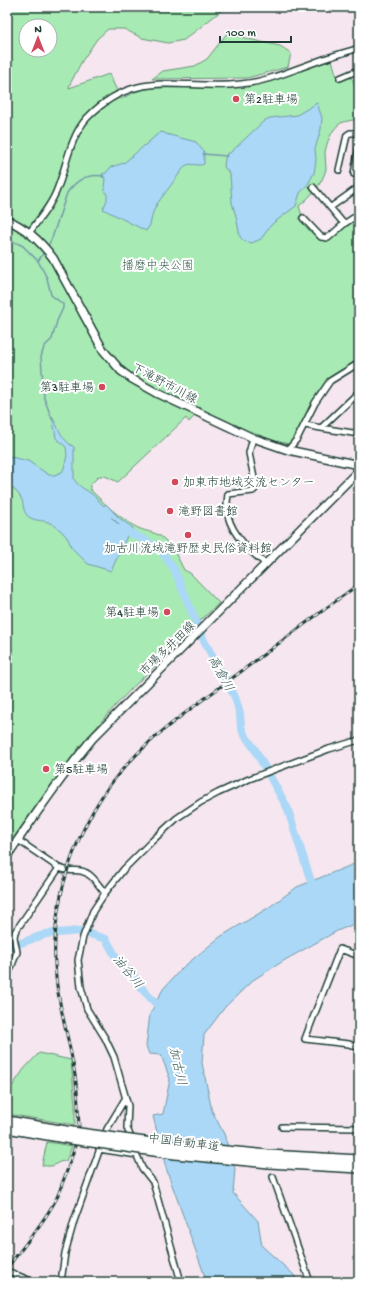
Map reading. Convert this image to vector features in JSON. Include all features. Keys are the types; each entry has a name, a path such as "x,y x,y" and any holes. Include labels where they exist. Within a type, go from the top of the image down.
{"highway":[{"name":"中国自動車道","path":"7,1121 71,1135"},
{"name":"中国自動車道","path":"7,1128 174,1146 268,1159 359,1168"},
{"name":"中国自動車道","path":"268,1159 359,1160"}],"main road":[{"name":"下滝野市川線","path":"7,220 29,232 44,246 53,258 103,350 120,371 157,393 253,438 288,450 359,465"},
{"name":"市場多井田線","path":"7,856 73,762 92,739 196,636 359,470"}],"street":[{"path":"29,232 50,204 58,187 71,146 79,128 102,104 135,87 154,84 241,84 261,80 359,48"},
{"path":"340,78 359,70"},
{"path":"339,170 347,135 350,133 359,133"},
{"path":"359,146 354,174 359,174"},
{"path":"313,187 344,224"},
{"path":"331,207 359,187"},
{"path":"303,218 321,237 328,238 344,224 359,214"},
{"path":"288,450 297,439 315,403 330,381 359,363"},
{"path":"321,428 359,392"},
{"path":"305,425 359,434"},
{"path":"253,438 249,453 256,488 253,491 228,494 228,516 241,541 266,564"},
{"path":"181,1282 153,1182 142,1168 128,1128 128,1106 114,1058 106,1038 87,1009 83,998 78,960 85,929 93,911 124,869 177,818 218,793 329,749 359,740"},
{"path":"18,840 67,872 82,871 91,876 105,893"},
{"path":"7,978 17,948 14,937 15,932 60,868"},
{"path":"359,956 340,949 312,1018 306,1039 349,1044 359,1048"},
{"path":"61,1282 65,1252 99,1149 108,1129 125,1099"},
{"path":"282,1127 359,1128"},
{"path":"99,1149 137,1155"},
{"path":"273,1177 310,1282"},
{"path":"7,1271 33,1282"}],"green space":[{"name":"播磨中央公園","path":"7,7 226,7 184,40 168,43 142,38 124,29 108,29 97,39 82,61 69,88 109,74 121,99 137,91 151,88 221,87 261,83 332,60 338,81 351,76 359,95 359,119 341,123 330,136 325,153 326,169 322,180 312,194 299,206 303,219 321,237 328,237 359,214 359,361 330,381 305,425 290,444 251,434 215,415 198,412 189,422 186,418 118,482 105,476 99,476 90,485 90,489 95,494 125,520 138,528 155,533 164,539 173,550 184,570 190,573 219,603 169,650 162,660 139,681 98,725 78,749 7,847"},
{"path":"297,7 359,7 359,11 343,12 313,10"},
{"path":"228,32 248,39 280,46 291,53 288,67 247,78 152,79 163,71 195,66 207,59"},
{"path":"39,1053 71,1060 75,1105 75,1125 7,1114 7,1094 24,1069"},
{"path":"47,1142 72,1146 66,1161 50,1166 42,1165"}],"water":[{"path":"317,103 322,118 321,129 315,149 316,160 314,173 308,184 300,193 296,206 272,224 261,239 252,243 244,241 240,237 232,203 230,174 224,167 227,153 230,153 265,120 270,118 297,115"},
{"path":"163,132 196,142 204,152 204,164 190,164 185,166 157,204 153,212 150,225 146,231 103,209 107,200 107,195 104,189 105,178 102,177 102,174 106,173 111,167 124,163 159,133"},
{"path":"52,416 64,438 74,447 74,479 81,487 93,495 104,506 106,504 118,517 133,528 131,534 111,517 128,534 111,571 88,564 71,547 65,535 55,526 48,522 29,517 19,495 7,484 7,456 28,461 49,475 62,472 67,455 66,447 56,438"},
{"name":"加古川","path":"359,862 359,922 337,931 253,980 225,1007 204,1035 202,1063 212,1111 224,1134 235,1169 233,1193 258,1221 262,1246 294,1275 297,1282 207,1282 166,1168 153,1116 163,1114 170,1079 161,1055 149,1054 146,1046 150,1014 163,989 182,968 220,937 268,908 297,887"}],"waterway":[{"path":"203,154 227,156"},
{"path":"47,248 52,238 67,193 83,178 104,176"},
{"path":"7,241 23,246 38,261 47,278 51,295 63,304 52,339 44,347 41,357 44,398 52,419"},
{"path":"38,261 45,251"},
{"name":"高倉川","path":"115,527 131,533 158,547 174,569 204,641 235,697 240,714 241,727 244,734 254,748 287,807 314,891"},
{"name":"油谷川","path":"7,948 46,934 80,931 106,939 119,963 135,978 143,990 163,1011"}],"railway":[{"path":"7,1268 38,1228 57,1198 72,1156 79,1128 76,1080 60,1003 56,977 55,950 56,923 67,871 76,846 88,821 113,780 127,764 159,734 359,584"}],"place":[{"name":"第2駐車場","path":"236,99"},
{"name":"第3駐車場","path":"102,387"},
{"name":"加東市地域交流センター","path":"175,482"},
{"name":"滝野図書館","path":"170,511"},
{"name":"加古川流域滝野歴史民俗資料館","path":"188,535"},
{"name":"第4駐車場","path":"167,612"},
{"name":"第5駐車場","path":"46,769"}]}
